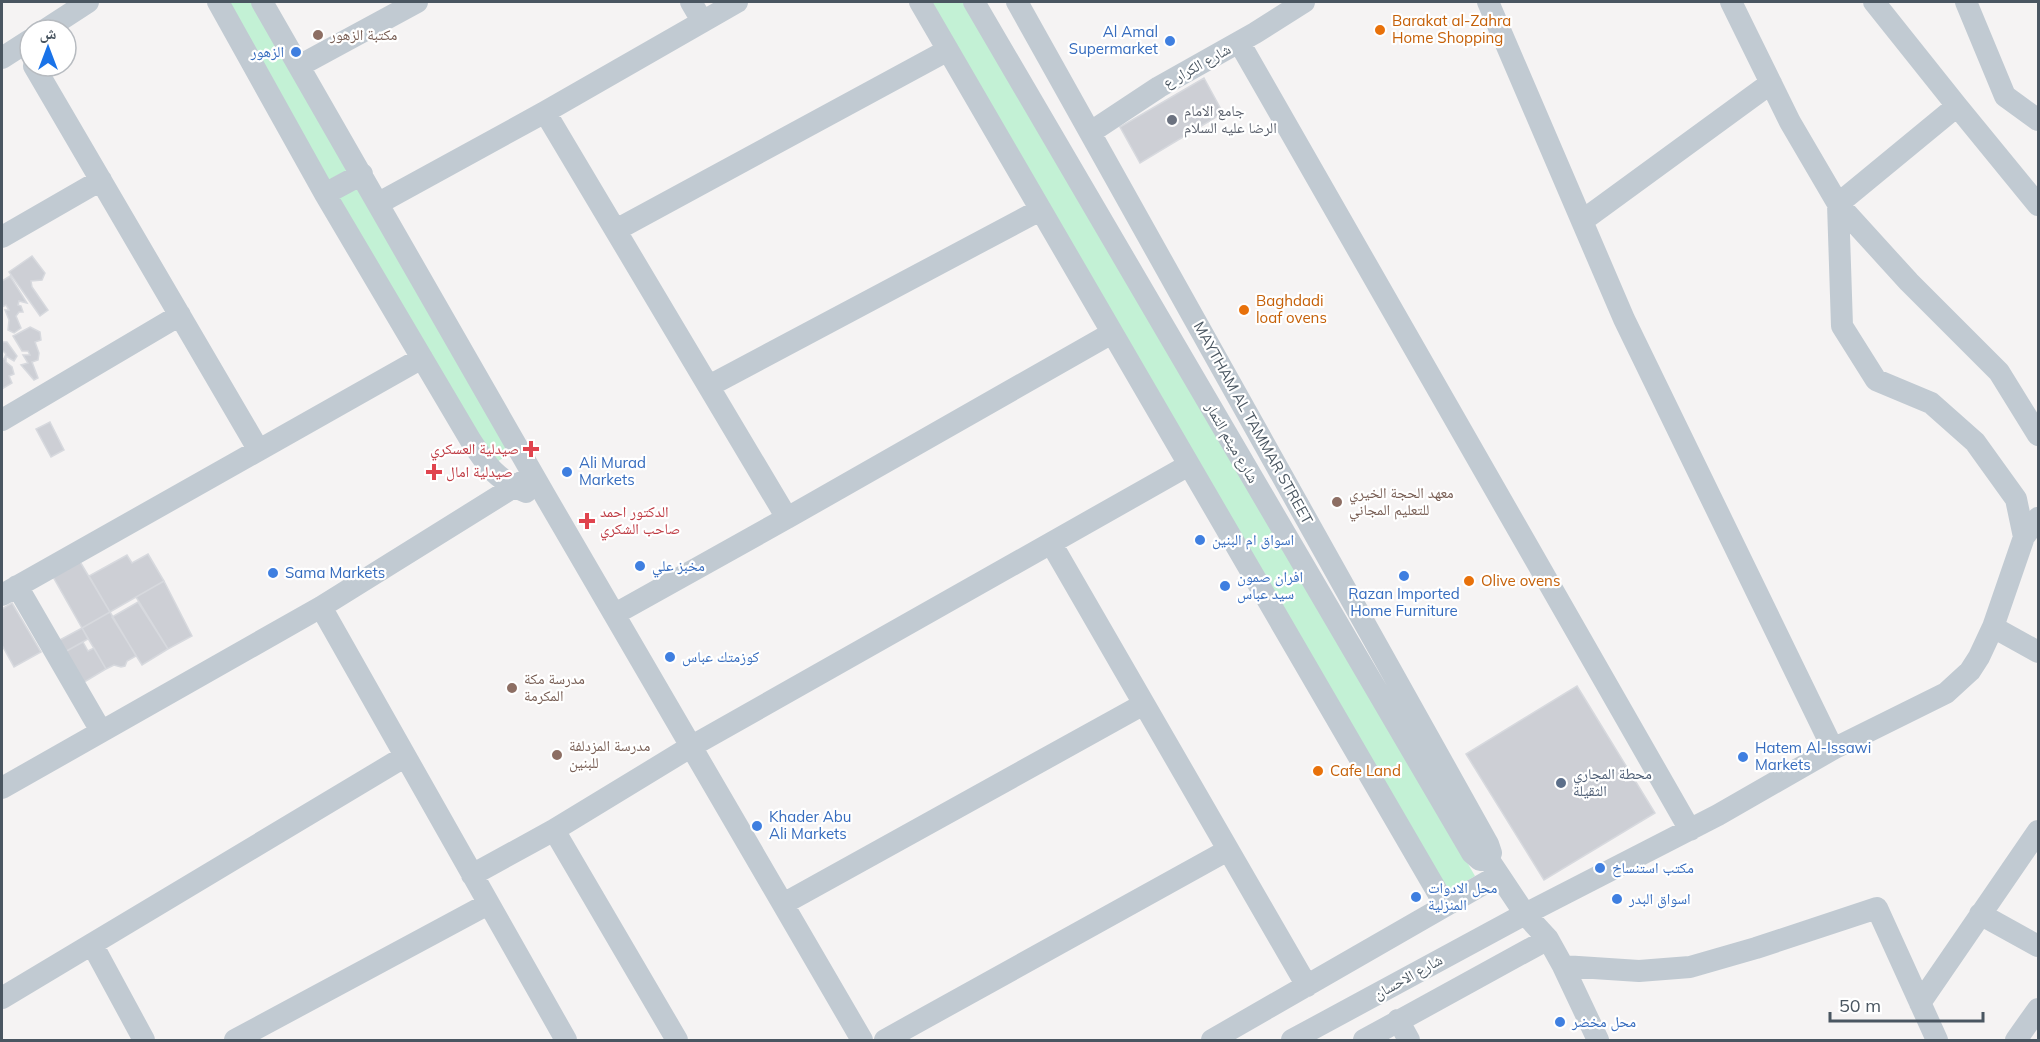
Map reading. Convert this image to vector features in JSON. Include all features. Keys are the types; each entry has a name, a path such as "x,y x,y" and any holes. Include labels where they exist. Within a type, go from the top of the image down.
{"street":[{"path":"63,18 88,2"},
{"path":"218,2 325,194 485,462 499,478 513,487 547,499"},
{"path":"262,2 533,475 862,1041"},
{"path":"299,66 417,2"},
{"path":"691,2 702,21"},
{"path":"379,203 545,112 737,2"},
{"path":"920,2 1445,905"},
{"name":"شارع ميثم التمار","path":"974,2 1472,853 1494,867"},
{"path":"1017,2 1092,132"},
{"name":"شارع الكرار ع","path":"1092,132 1159,87 1304,2"},
{"path":"1488,2 1624,319 1833,749"},
{"path":"1731,2 1790,122 1838,204 1909,282 1999,372 2038,435"},
{"path":"1874,2 2038,205"},
{"path":"1966,2 2005,96 2038,120"},
{"path":"1239,42 1690,830"},
{"path":"616,230 948,50"},
{"path":"2,58 18,52"},
{"path":"41,78 258,448"},
{"path":"1582,221 1771,83"},
{"path":"1838,204 1957,106"},
{"path":"545,112 787,518"},
{"name":"شارع ميثم التمار","path":"1092,132 1488,844 1494,867"},
{"path":"325,194 362,174"},
{"path":"2,237 100,180"},
{"path":"1838,204 1842,326 1876,380 1931,403 1975,442 2016,499 2024,537"},
{"path":"709,386 1041,210"},
{"path":"2,420 180,315"},
{"path":"615,614 1112,333"},
{"path":"101,731 9,591 258,448 422,358"},
{"path":"472,875 554,830 692,747 1189,465"},
{"path":"2,788 321,607 533,475"},
{"path":"2024,537 2038,518"},
{"name":"شارع الاحسان","path":"1292,1041 1525,914 1690,830 1833,749 1946,693 1970,671 1979,657 1993,627 2024,537"},
{"path":"1051,543 1307,986"},
{"path":"321,607 566,1041"},
{"path":"1993,627 2038,652"},
{"path":"783,904 1144,704"},
{"path":"2,998 405,757"},
{"path":"554,830 677,1041"},
{"path":"1920,1003 2038,831"},
{"path":"885,1041 1228,850"},
{"path":"1212,1041 1445,905 1494,867 1525,914 1548,939 1598,1041"},
{"path":"235,1041 488,904"},
{"path":"1563,966 1639,971 1690,967 1877,908 1937,1041"},
{"path":"1980,914 2038,946"},
{"path":"1364,1041 1398,1020 1548,939"},
{"path":"92,944 144,1041"},
{"path":"2016,1041 2038,1009"},
{"path":"1398,1020 1409,1041"}],"green space":[{"path":"222,2 257,2 351,168 325,182"},
{"path":"928,2 968,2 1475,876 1445,894"},
{"path":"359,186 515,451 493,464 337,199"}],"building":[{"name":"جامع الامام الرضا عليه السلام","path":"1204,78 1223,113 1140,163 1120,127"},
{"path":"32,256 45,273 42,280 31,281 32,287 48,310 40,316 9,272"},
{"path":"10,276 27,303 19,301 18,305 21,306 23,312 19,312 16,316 21,328 14,333 8,330 9,320 5,310 9,310 6,305 2,307 2,281"},
{"path":"30,327 40,332 41,340 35,342 39,353 38,360 32,362 38,378 34,380 21,365 28,363 23,355 30,355 28,351 22,351 13,336"},
{"path":"2,342 7,342 17,356 14,361 6,356 6,362 12,367 14,374 9,376 12,383 2,389 2,358 4,359 6,354 2,350"},
{"path":"50,422 64,450 51,457 36,429"},
{"path":"148,554 164,581 110,612 89,576 127,555 132,563"},
{"path":"79,560 110,612 82,628 52,575"},
{"path":"164,581 192,636 168,649 136,597"},
{"path":"138,602 168,649 142,665 112,617"},
{"path":"12,603 41,652 14,667 2,645 2,609"},
{"path":"110,612 136,656 127,661 125,666 114,665 106,669 82,628"},
{"path":"82,628 88,639 63,653 56,642"},
{"path":"83,642 88,651 94,648 106,669 81,684 63,653"},
{"name":"محطة المجاري الثقيلة","path":"1577,686 1655,813 1544,880 1466,754"}],"place":[{"name":"Barakat al-Zahra Home Shopping","path":"1380,30"},
{"name":"مكتبة الزهور","path":"318,35"},
{"name":"Al Amal Supermarket","path":"1170,41"},
{"name":"الزهور","path":"296,52"},
{"name":"جامع الامام الرضا عليه السلام","path":"1172,120"},
{"name":"Baghdadi loaf ovens","path":"1244,310"},
{"name":"صيدلية العسكري","path":"531,449"},
{"name":"صيدلية امال","path":"434,472"},
{"name":"Ali Murad Markets","path":"567,472"},
{"name":"معهد الحجة الخيري للتعليم المجاني","path":"1337,502"},
{"name":"الدكتور احمد صاحب الشكري","path":"587,521"},
{"name":"اسواق ام البنين","path":"1200,540"},
{"name":"مخبز علي","path":"640,566"},
{"name":"Sama Markets","path":"273,573"},
{"name":"Razan Imported Home Furniture","path":"1404,576"},
{"name":"Olive ovens","path":"1469,581"},
{"name":"افران صمون سيد عباس","path":"1225,586"},
{"name":"كوزمتك عباس","path":"670,657"},
{"name":"مدرسة مكة المكرمة","path":"512,688"},
{"name":"مدرسة المزدلفة للبنين","path":"557,755"},
{"name":"Hatem Al-Issawi Markets","path":"1743,757"},
{"name":"Cafe Land","path":"1318,771"},
{"name":"محطة المجاري الثقيلة","path":"1561,783"},
{"name":"Khader Abu Ali Markets","path":"757,826"},
{"name":"مكتب استنساخ","path":"1600,868"},
{"name":"محل الادوات المنزلية","path":"1416,897"},
{"name":"اسواق البدر","path":"1617,899"},
{"name":"محل مخضر","path":"1560,1022"}]}
